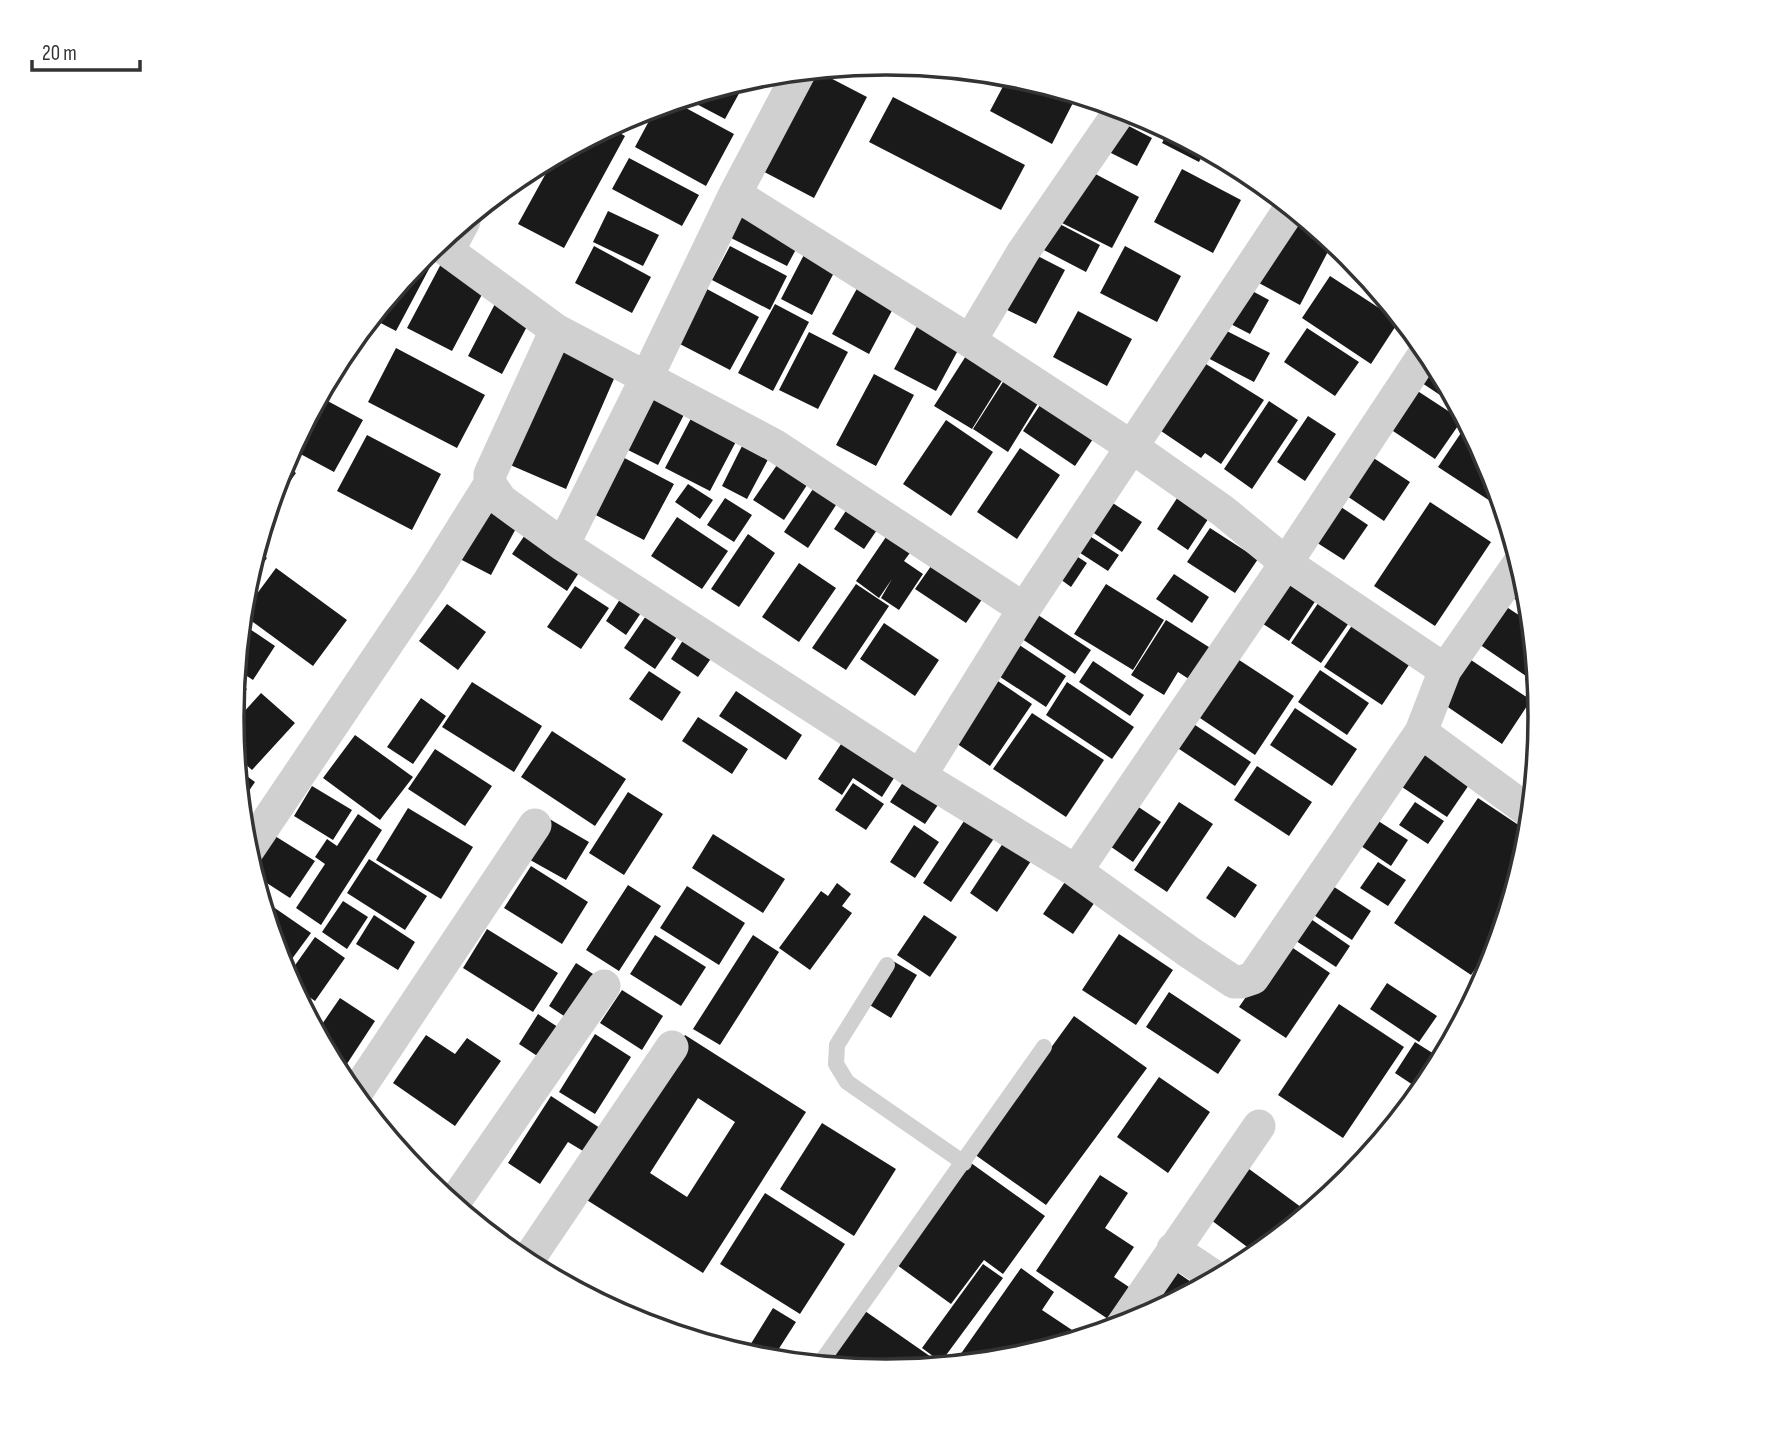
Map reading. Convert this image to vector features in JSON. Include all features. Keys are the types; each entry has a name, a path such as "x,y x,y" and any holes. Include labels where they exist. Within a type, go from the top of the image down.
{"street":[{"path":"563,545 734,194 794,82"},
{"path":"970,341 1023,252 1115,118"},
{"path":"734,194 970,341 1132,447 1223,511 1286,563 1445,670"},
{"path":"920,776 1024,610 1286,215"},
{"path":"446,250 556,330 774,445 1024,610"},
{"path":"255,839 430,580 490,484 490,474 556,330"},
{"path":"1076,871 1420,361"},
{"path":"490,484 501,500 563,545 920,776 1076,871 1234,982 1253,978 1421,732 1445,670 1512,574"},
{"path":"1421,732 1522,806"},
{"path":"361,1086 535,825"},
{"path":"459,1196 604,986"},
{"path":"533,1254 672,1047"},
{"path":"1132,1311 1259,1126"},
{"path":"1173,1249 1209,1273"}],"lane":[{"path":"887,965 837,1045 836,1064 847,1082 964,1163"},
{"path":"825,1356 1044,1047"}],"building":[{"path":"831,78 867,97 814,198 753,166 808,80"},
{"path":"1003,87 1073,103 1052,144 990,111"},
{"path":"739,93 725,119 697,104"},
{"path":"893,97 1025,165 1001,210 869,142"},
{"path":"685,107 734,134 706,186 635,147 649,121"},
{"path":"1121,122 1152,138 1137,166 1107,151"},
{"path":"620,133 625,136 564,248 518,224 546,172 602,141"},
{"path":"1164,139 1201,158 1199,162 1162,143"},
{"path":"629,158 699,195 682,226 612,189"},
{"path":"1086,169 1139,197 1112,248 1058,221"},
{"path":"1182,169 1241,200 1213,253 1154,222"},
{"path":"741,210 801,240 787,266 727,236"},
{"path":"608,211 659,235 643,266 593,242"},
{"path":"1291,219 1328,252 1300,305 1257,282"},
{"path":"1054,221 1100,245 1086,272 1040,248"},
{"path":"594,246 651,277 632,313 575,283"},
{"path":"730,246 787,276 770,310 712,280"},
{"path":"1125,246 1181,276 1157,322 1100,293"},
{"path":"808,247 839,263 812,315 781,299"},
{"path":"1028,251 1065,270 1036,324 999,306"},
{"path":"442,262 487,285 452,351 407,328"},
{"path":"432,263 396,331 380,323"},
{"path":"1330,276 1382,310 1395,326 1371,364 1302,318"},
{"path":"860,283 896,303 869,354 832,334"},
{"path":"1241,285 1269,300 1250,334 1223,320"},
{"path":"705,288 759,317 730,370 676,342"},
{"path":"497,300 532,317 502,374 468,356"},
{"path":"775,304 809,322 773,391 738,373"},
{"path":"1078,311 1132,339 1107,386 1053,357"},
{"path":"921,319 963,341 936,391 894,369"},
{"path":"1217,326 1270,353 1254,382 1202,355"},
{"path":"1307,328 1359,362 1335,396 1284,362"},
{"path":"809,332 848,352 818,409 779,390"},
{"path":"556,338 620,365 566,489 501,461"},
{"path":"396,348 485,395 457,448 368,402"},
{"path":"971,348 1008,371 972,429 934,406"},
{"path":"1206,364 1264,400 1221,464 1205,453 1201,458 1161,431"},
{"path":"1424,367 1442,397 1416,379"},
{"path":"1010,371 1045,392 1008,452 973,429"},
{"path":"874,374 914,395 876,466 836,445"},
{"path":"654,387 689,405 658,465 622,447"},
{"path":"1413,388 1451,413 1458,426 1435,459 1387,427"},
{"path":"327,401 363,420 334,472 301,454"},
{"path":"1269,401 1298,420 1252,489 1224,469"},
{"path":"1042,402 1095,436 1075,466 1023,431"},
{"path":"696,409 741,432 710,491 665,468"},
{"path":"1308,416 1336,434 1305,481 1277,462"},
{"path":"946,420 993,452 951,516 903,484"},
{"path":"1462,432 1490,501 1438,467"},
{"path":"367,435 441,474 412,530 337,491"},
{"path":"747,436 773,450 747,499 722,486"},
{"path":"1020,448 1060,475 1017,539 977,512"},
{"path":"615,453 674,484 644,540 586,510"},
{"path":"1366,453 1410,482 1384,521 1341,492"},
{"path":"779,462 809,482 784,520 753,500"},
{"path":"688,484 713,500 700,519 675,502"},
{"path":"815,486 838,502 808,548 784,532"},
{"path":"1183,489 1214,510 1188,550 1157,529"},
{"path":"725,498 752,515 734,542 707,525"},
{"path":"1105,498 1142,522 1122,552 1085,527"},
{"path":"853,500 883,521 864,549 834,529"},
{"path":"1332,501 1368,525 1344,560 1308,537"},
{"path":"1430,502 1491,542 1435,626 1374,586"},
{"path":"487,504 520,521 491,575 458,558"},
{"path":"677,517 728,551 702,589 651,556"},
{"path":"1210,528 1258,559 1235,593 1187,562"},
{"path":"529,529 584,565 567,591 512,554"},
{"path":"1085,533 1119,555 1108,571 1074,549"},
{"path":"748,534 775,553 739,607 711,589"},
{"path":"888,534 912,550 904,561 923,574 899,610 881,598 892,579 879,598 856,581"},
{"path":"1072,553 1087,563 1071,587 1056,576"},
{"path":"936,559 987,592 966,623 915,589"},
{"path":"799,563 836,588 799,642 762,617"},
{"path":"276,568 347,620 313,666 251,621 255,596"},
{"path":"1290,570 1322,591 1289,641 1257,620"},
{"path":"1174,574 1209,597 1192,623 1156,599"},
{"path":"856,584 889,606 846,670 812,648"},
{"path":"1106,584 1164,620 1133,670 1074,634"},
{"path":"575,586 609,608 581,649 547,627"},
{"path":"1515,589 1517,601 1510,596"},
{"path":"624,593 645,607 626,635 606,621"},
{"path":"1323,596 1353,617 1321,663 1291,643"},
{"path":"447,604 486,632 458,670 419,641"},
{"path":"1502,604 1520,616 1527,677 1476,642"},
{"path":"652,607 683,628 655,669 624,648"},
{"path":"1029,609 1091,650 1075,674 1013,633"},
{"path":"1357,618 1415,656 1382,705 1324,667"},
{"path":"1166,620 1212,649 1192,681 1178,672 1164,695 1131,675"},
{"path":"884,623 939,660 915,696 860,659"},
{"path":"250,629 275,646 253,680 245,675"},
{"path":"689,631 717,650 698,677 671,659"},
{"path":"1012,640 1066,676 1046,707 991,671"},
{"path":"1233,656 1294,696 1255,755 1194,714"},
{"path":"1471,660 1528,698 1528,705 1502,744 1442,703"},
{"path":"1093,661 1144,695 1130,716 1079,682"},
{"path":"1320,670 1369,703 1347,735 1298,702"},
{"path":"649,671 681,692 662,721 629,699"},
{"path":"992,677 1032,704 990,766 950,739"},
{"path":"472,682 542,726 514,772 442,727"},
{"path":"1067,682 1134,727 1112,759 1046,715"},
{"path":"736,691 802,735 786,760 719,716"},
{"path":"261,693 295,723 252,770 245,764 244,712"},
{"path":"421,698 446,716 413,764 387,747"},
{"path":"1295,708 1357,749 1332,786 1270,745"},
{"path":"1032,713 1104,760 1066,817 993,769"},
{"path":"698,717 748,749 732,774 682,741"},
{"path":"1186,719 1251,762 1235,786 1170,743"},
{"path":"552,731 626,779 595,826 521,777"},
{"path":"355,735 413,777 380,820 323,778"},
{"path":"847,735 899,770 882,797 853,778 842,795 818,779"},
{"path":"1423,742 1475,776 1447,817 1396,783"},
{"path":"435,749 492,786 465,826 408,789"},
{"path":"1257,766 1312,802 1289,836 1234,800"},
{"path":"909,773 944,796 925,824 890,802"},
{"path":"247,776 255,782 248,792"},
{"path":"853,783 884,804 866,830 835,810"},
{"path":"312,786 352,810 333,840 294,816"},
{"path":"628,792 663,814 624,875 589,853"},
{"path":"1478,798 1519,825 1494,924 1479,964 1471,975 1394,923"},
{"path":"1131,802 1161,822 1133,862 1104,842"},
{"path":"1179,802 1213,824 1167,892 1134,870"},
{"path":"1415,802 1444,821 1428,844 1399,825"},
{"path":"408,808 473,847 441,899 376,860"},
{"path":"970,812 999,831 951,902 923,883"},
{"path":"358,814 382,830 321,925 296,908 325,864 315,857 327,839 337,846"},
{"path":"546,817 589,842 566,880 523,856"},
{"path":"1372,817 1408,840 1391,866 1355,842"},
{"path":"914,825 939,842 915,878 890,862"},
{"path":"267,831 315,861 290,898 266,882 257,846"},
{"path":"713,834 785,879 763,913 692,868"},
{"path":"1009,834 1037,852 997,912 970,893"},
{"path":"369,859 427,896 405,930 347,893"},
{"path":"1378,862 1406,880 1388,906 1360,888"},
{"path":"531,866 588,902 562,944 504,908"},
{"path":"1228,866 1257,885 1235,918 1206,898"},
{"path":"1069,876 1099,896 1073,934 1043,914"},
{"path":"1325,881 1371,911 1352,940 1306,910"},
{"path":"837,883 851,894 842,906 852,913 810,970 779,948 821,891 828,896"},
{"path":"628,885 661,906 619,971 586,950"},
{"path":"687,886 745,923 719,965 660,928"},
{"path":"343,901 368,917 347,949 322,932"},
{"path":"273,907 311,933 292,959"},
{"path":"374,915 415,942 398,970 356,944"},
{"path":"924,915 957,937 930,977 897,955"},
{"path":"1305,915 1350,946 1336,967 1290,937"},
{"path":"487,929 558,973 533,1012 463,968"},
{"path":"1119,934 1173,970 1136,1025 1082,990"},
{"path":"655,935 706,967 681,1006 630,974"},
{"path":"753,935 779,952 720,1045 693,1029"},
{"path":"315,937 345,958 315,1001 307,996 294,966"},
{"path":"1284,942 1330,973 1286,1038 1239,1007"},
{"path":"893,961 917,975 891,1018 868,1004"},
{"path":"576,963 604,981 576,1024 549,1006"},
{"path":"1387,983 1437,1016 1419,1042 1370,1009"},
{"path":"622,990 663,1016 642,1050 600,1023"},
{"path":"1169,992 1241,1040 1218,1074 1146,1027"},
{"path":"340,998 375,1021 346,1065 322,1024"},
{"path":"1339,1004 1404,1047 1343,1138 1278,1095"},
{"path":"538,1014 567,1033 548,1063 519,1044"},
{"path":"1074,1016 1147,1068 1046,1205 974,1154"},
{"path":"595,1034 631,1057 595,1114 559,1092"},
{"path":"426,1035 455,1054 467,1038 501,1061 455,1126 393,1083"},
{"path":"685,1035 806,1112 703,1273 582,1197","holes":["698,1098 735,1122 687,1197 650,1173"]},
{"path":"1415,1042 1433,1053 1412,1085 1395,1073"},
{"path":"1159,1077 1210,1112 1168,1173 1117,1137"},
{"path":"551,1096 603,1130 588,1154 568,1142 540,1184 508,1163"},
{"path":"822,1123 896,1169 854,1236 780,1189"},
{"path":"971,1163 1045,1216 1003,1274 984,1260 951,1304 897,1265"},
{"path":"1245,1166 1301,1207 1249,1248 1207,1217"},
{"path":"1100,1175 1128,1193 1105,1228 1134,1247 1114,1277 1129,1287 1108,1319 1036,1271"},
{"path":"765,1193 845,1244 800,1314 720,1264"},
{"path":"983,1264 1003,1278 945,1356 935,1357 922,1348"},
{"path":"1021,1268 1054,1292 1042,1310 1072,1330 1052,1338 960,1355"},
{"path":"1172,1269 1192,1282 1170,1294 1148,1304"},
{"path":"773,1308 796,1322 778,1350 750,1345"},
{"path":"865,1311 932,1358 886,1360 832,1357"}]}
